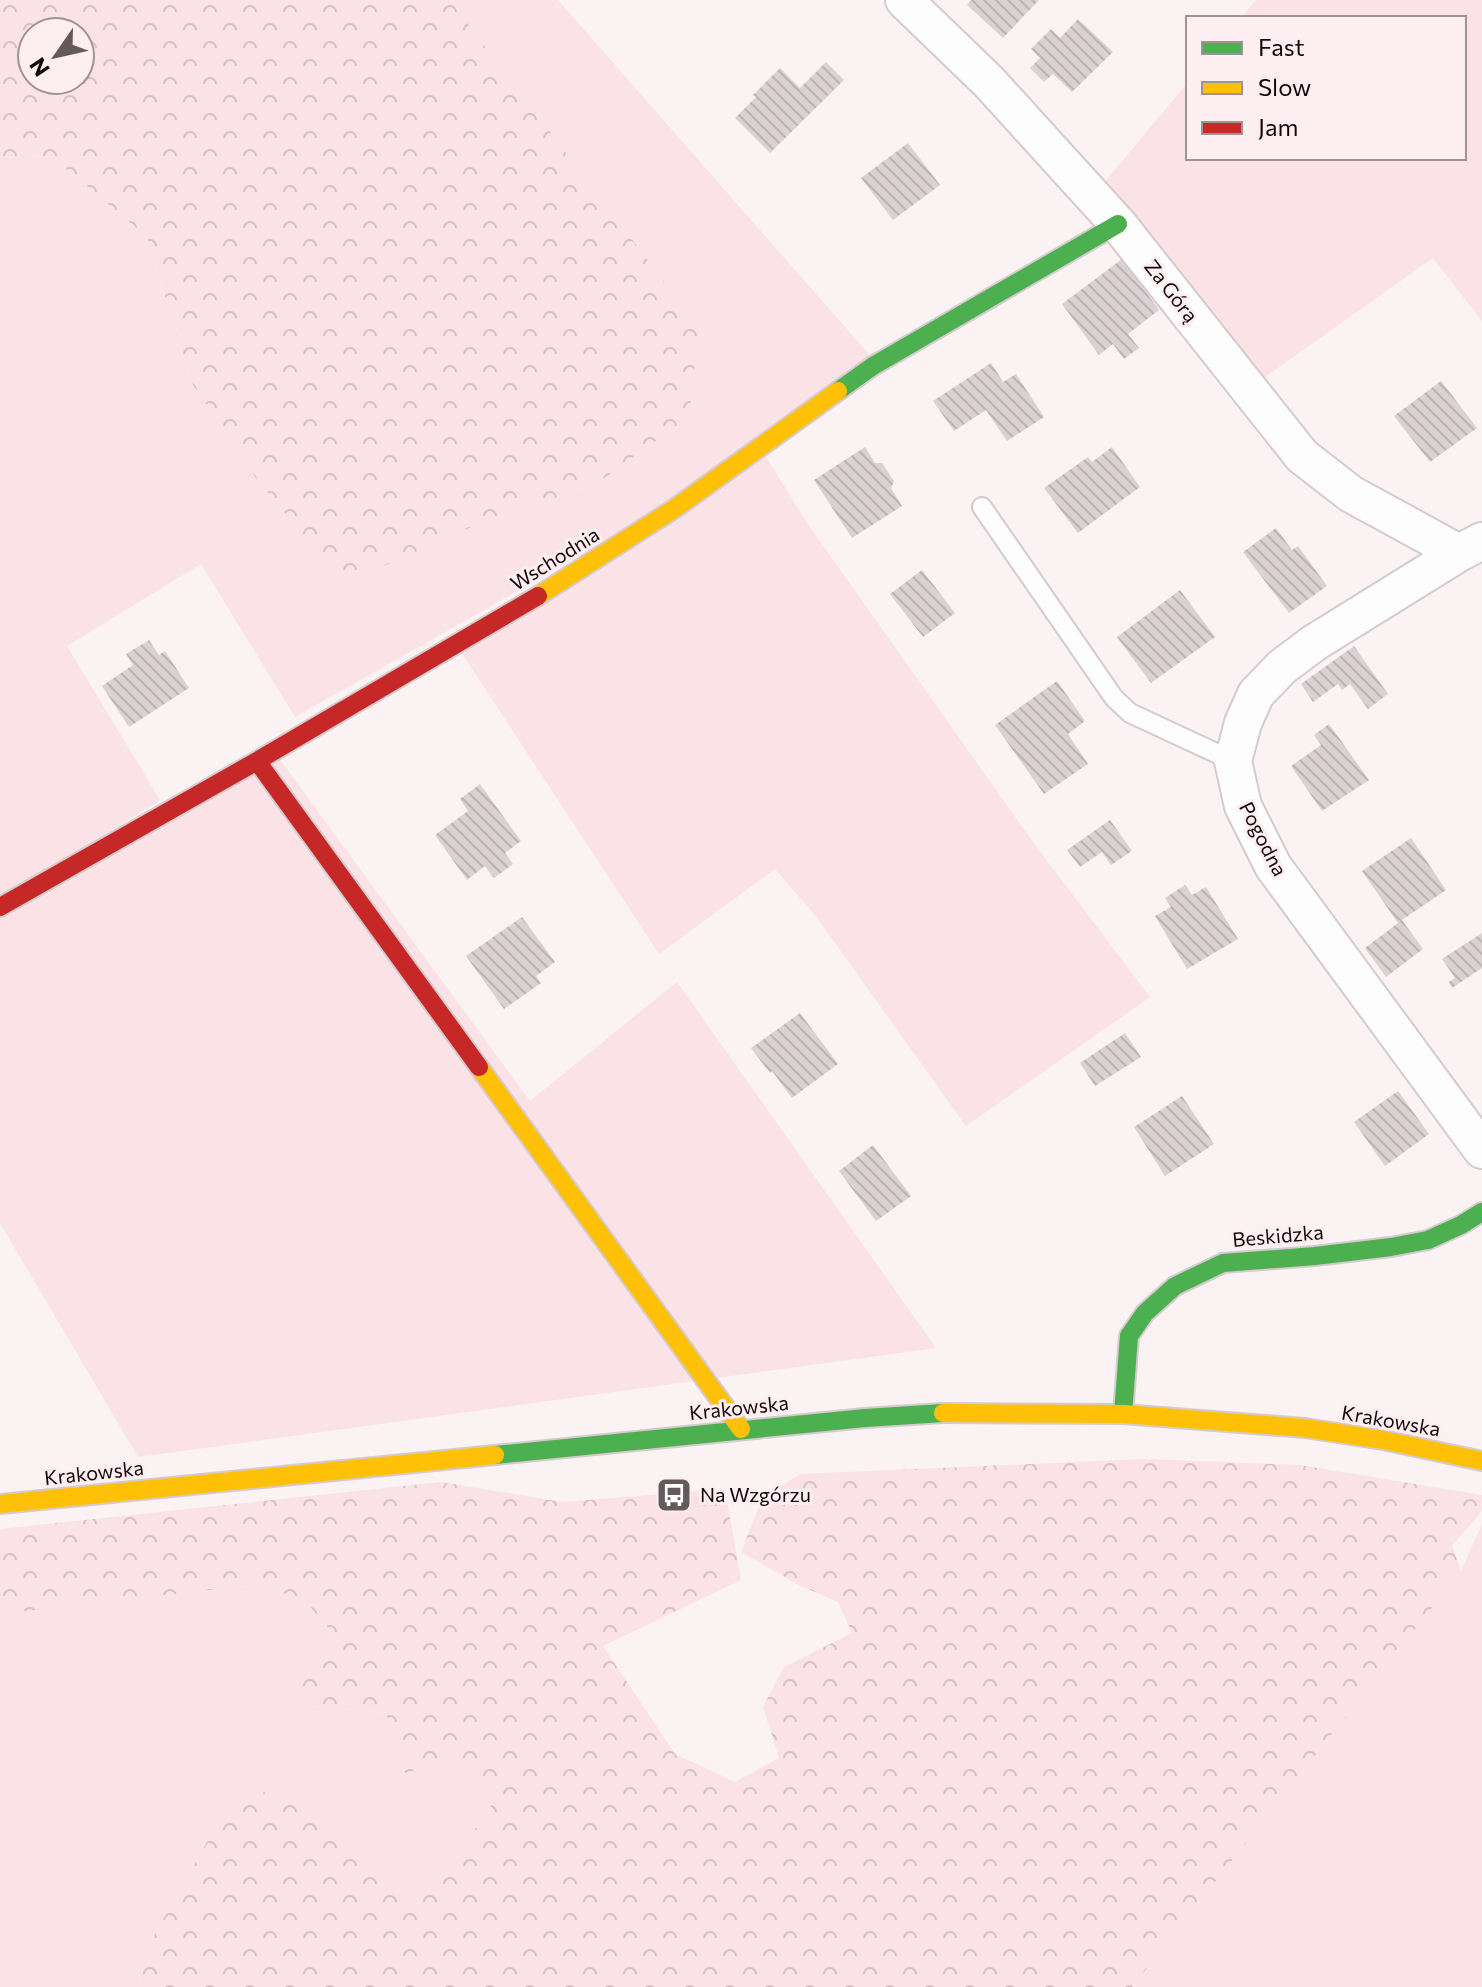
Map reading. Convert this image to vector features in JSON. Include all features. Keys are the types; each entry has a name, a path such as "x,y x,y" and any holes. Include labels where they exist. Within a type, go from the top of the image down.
{"street":[{"name":"Za Górą","path":"904,0 989,82 1118,224 1302,456 1351,494 1471,547"},
{"name":"Wschodnia","path":"0,907 257,761 551,588 687,501 873,366 1118,224"},
{"name":"Pogodna","path":"1471,547 1314,643 1282,667 1256,694 1243,723 1233,761 1243,806 1273,866 1482,1150"},
{"path":"257,761 741,1429"},
{"name":"Beskidzka","path":"1123,1414 1129,1336 1145,1313 1175,1286 1223,1263 1315,1256 1428,1240 1482,1212"},
{"name":"Krakowska","path":"0,1504 741,1429 961,1412 1123,1414 1305,1428 1383,1440 1482,1461"}],"lane":[{"path":"982,507 1114,698 1130,713 1233,761"}],"green space":[{"path":"0,0 450,0 699,328 689,417 596,484 471,527 344,584 255,477 191,382 147,237 51,156 0,158"},
{"path":"450,0 558,0 874,360 641,521 295,717 201,564 67,646 160,800 0,901 0,158 51,156 147,237 191,382 471,527 596,484 698,328"},
{"path":"1256,0 1482,0 1482,321 1433,258 1248,389 1093,196 1186,84 1186,160 1466,160 1466,16 1243,16"},
{"path":"766,457 807,523 1035,845 1150,997 966,1126 815,915 775,869 659,954 459,649"},
{"path":"278,757 530,1101 677,982 936,1348 138,1457 0,1223 0,911"},
{"path":"1146,1459 1299,1465 1482,1495 1482,1511 1452,1546 1461,1571 1132,1987 140,1987 139,1962 224,1812 244,1789 304,1799 379,1882 411,1902 481,1822 501,1789 451,1760 405,1773 386,1713 301,1705 290,1678 335,1636 302,1597 245,1586 0,1614 0,1529 441,1482 562,1502 725,1489 741,1580 603,1646 675,1754 735,1782 779,1758 763,1707 784,1667 852,1633 838,1602 799,1585 741,1552 762,1499 800,1474"},
{"path":"1482,1524 1482,1987 1132,1987 1461,1571"},
{"path":"245,1586 302,1597 335,1636 290,1678 301,1705 386,1713 451,1760 501,1789 481,1822 411,1902 379,1882 304,1799 139,1962 140,1987 0,1987 0,1613"}],"building":[{"path":"971,0 1039,0 1003,38 967,5"},
{"path":"1078,19 1113,52 1072,92 1053,74 1044,82 1030,68 1040,58 1031,49 1051,29 1060,38"},
{"path":"826,62 844,80 770,153 735,118 780,68 800,88"},
{"path":"908,143 940,185 893,220 861,178"},
{"path":"1122,259 1159,310 1128,334 1139,348 1124,359 1113,344 1099,355 1062,304"},
{"path":"991,363 1003,382 1016,374 1044,417 1007,441 986,410 954,431 933,401"},
{"path":"1441,381 1477,428 1430,462 1394,416"},
{"path":"865,447 875,463 882,463 894,481 891,488 902,506 852,538 814,480"},
{"path":"1112,447 1140,487 1078,533 1044,488 1088,457 1092,462"},
{"path":"1276,528 1292,550 1298,546 1327,586 1289,613 1243,552"},
{"path":"922,570 955,613 923,637 890,594"},
{"path":"1180,590 1215,637 1151,683 1117,637"},
{"path":"149,640 159,655 165,651 189,688 129,727 102,686 133,665 126,654"},
{"path":"1354,646 1388,694 1368,709 1350,684 1342,690 1338,684 1313,702 1301,684"},
{"path":"1057,681 1085,721 1068,734 1088,764 1044,794 995,725"},
{"path":"1329,724 1369,780 1322,811 1291,766 1321,745 1314,735"},
{"path":"480,784 521,841 505,853 513,864 494,878 485,866 467,880 435,835 468,811 460,799"},
{"path":"1110,820 1132,851 1111,865 1102,852 1080,867 1067,850"},
{"path":"1411,838 1446,890 1402,920 1423,949 1386,977 1365,948 1398,923 1362,871"},
{"path":"1185,885 1192,895 1206,887 1238,939 1187,969 1155,916 1171,907 1165,898"},
{"path":"522,917 555,962 536,976 541,983 504,1009 466,956"},
{"path":"1482,933 1482,968 1452,988 1449,982 1455,978 1442,959"},
{"path":"800,1013 838,1064 792,1098 751,1048"},
{"path":"1125,1033 1141,1057 1095,1086 1080,1063"},
{"path":"1398,1091 1429,1134 1385,1166 1354,1122"},
{"path":"1182,1096 1214,1144 1165,1176 1134,1127"},
{"path":"873,1145 911,1196 876,1221 839,1171"}],"traffic: fast":[{"path":"838,391 873,366 1118,224"},
{"path":"1123,1414 1129,1336 1145,1313 1175,1286 1223,1263 1315,1256 1428,1240 1482,1212"},
{"path":"495,1455 943,1413"}],"traffic: slow":[{"path":"538,596 674,509 838,391"},
{"path":"479,1067 741,1429"},
{"path":"943,1413 1123,1414 1305,1428 1383,1440 1482,1461"},
{"path":"0,1504 495,1455"}],"traffic: jam":[{"path":"0,907 538,596"},
{"path":"257,761 479,1067"}],"place":[{"name":"Na Wzgórzu","path":"674,1495"}]}
